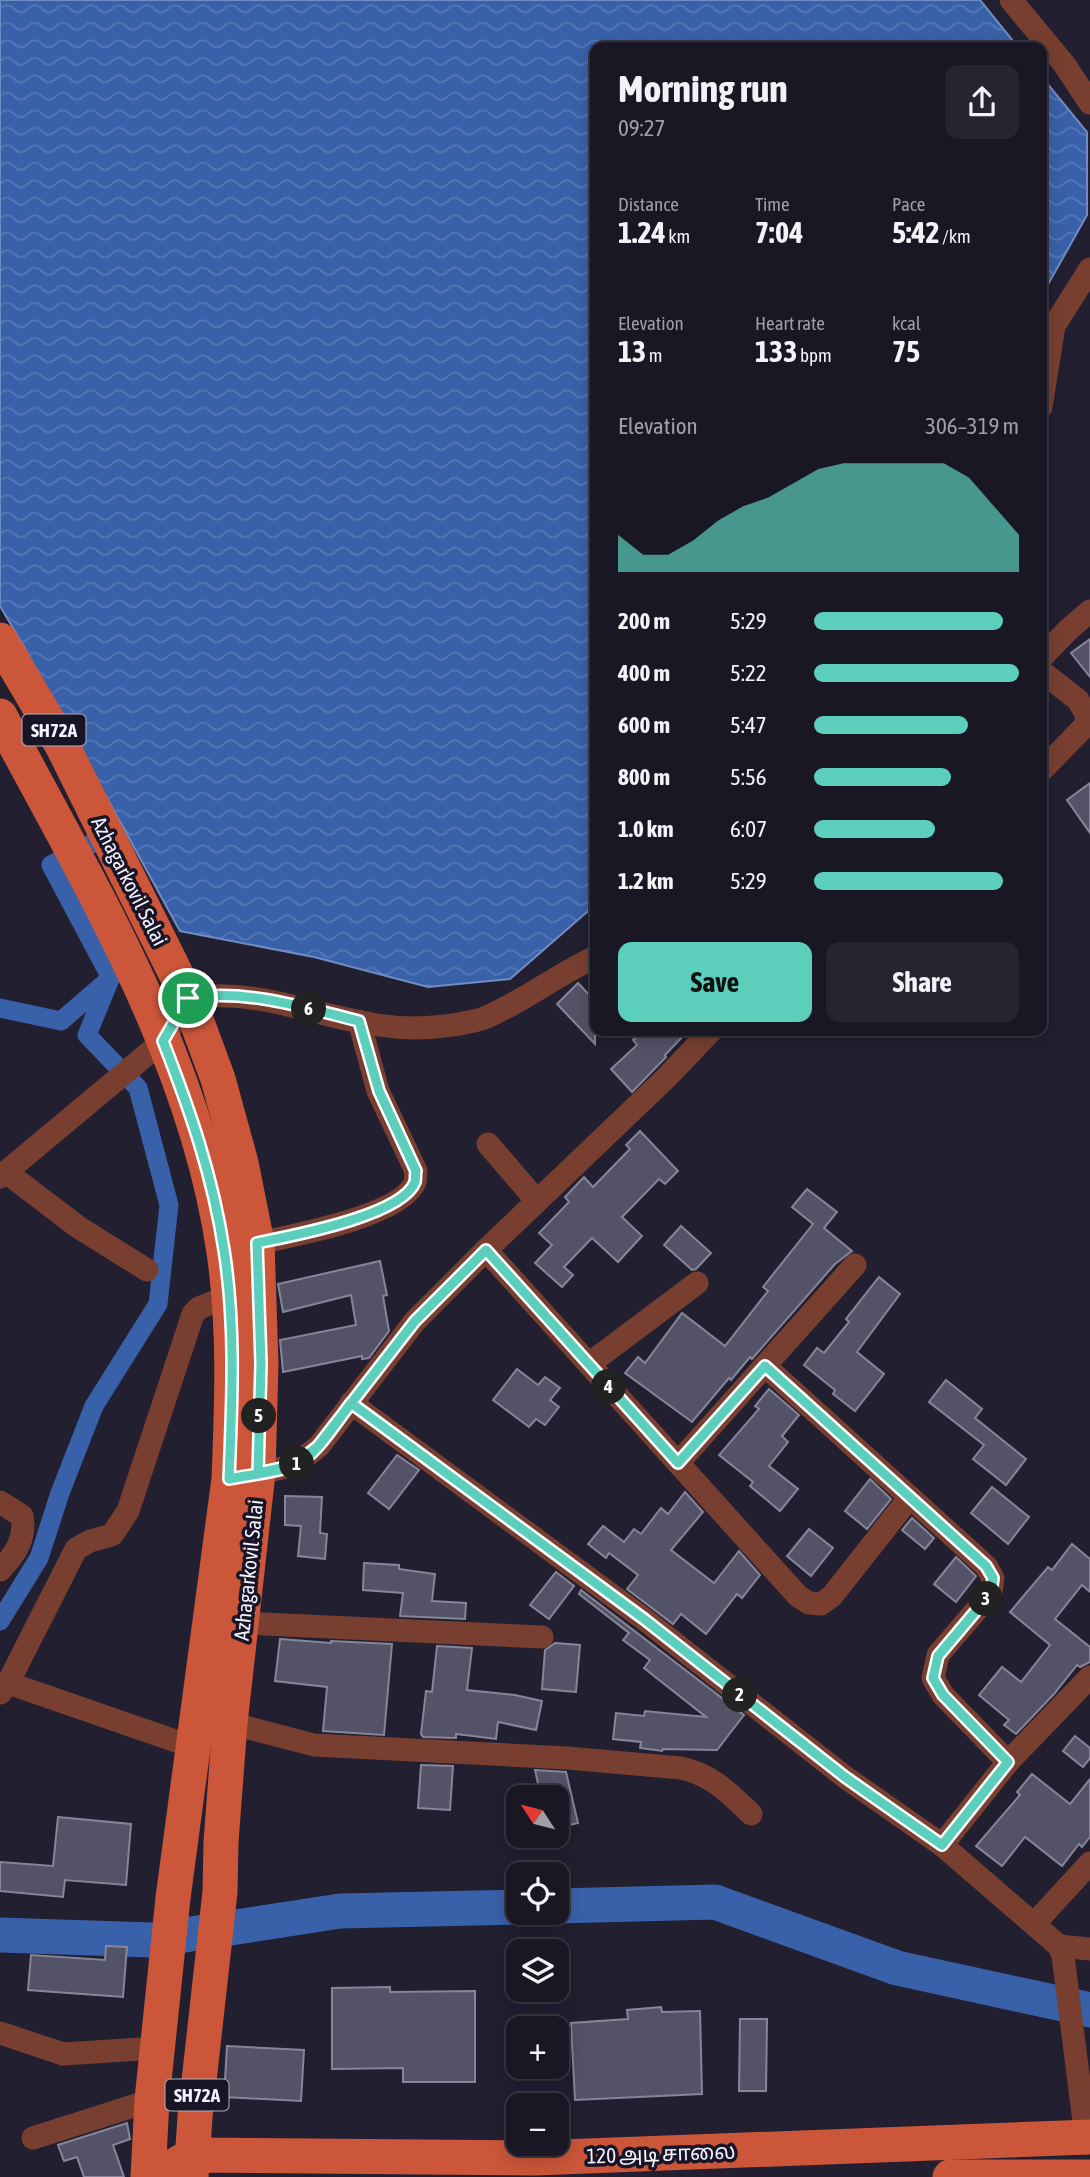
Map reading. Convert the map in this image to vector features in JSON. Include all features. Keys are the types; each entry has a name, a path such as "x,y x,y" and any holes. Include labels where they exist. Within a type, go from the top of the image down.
{"main road":[{"name":"Azhagarkovil Salai","path":"0,640 62,745 188,998 218,1079 241,1163 257,1243 261,1364 193,1747 173,1898 152,2100 148,2177"},
{"name":"Azhagarkovil Salai","path":"0,716 138,979 151,1051 192,1116 213,1191 224,1251 229,1296 232,1410 243,1476 243,1623 230,1723 220,1892 205,2013 192,2166"},
{"name":"120 அடி சாலை","path":"154,2177 192,2166 537,2168 1088,2137"},
{"path":"950,2177 1090,2176"}],"street":[{"path":"1011,0 1046,42"},
{"path":"1047,43 1090,103"},
{"path":"1047,370 1054,326 1090,269"},
{"path":"1047,652 1090,611"},
{"path":"1047,676 1078,700 1087,715 1085,726 1047,765"},
{"path":"146,1270 3,1175 151,1051 188,998 211,994 270,999 377,1025 428,1028 480,1020 590,959"},
{"path":"257,1243 347,1223 406,1194 415,1182 416,1171 379,1091 359,1021"},
{"path":"243,1476 295,1465 318,1446 415,1321 706,1036"},
{"path":"488,1144 537,1201"},
{"path":"486,1250 798,1596 810,1603 821,1604 832,1596 910,1497"},
{"path":"678,1463 855,1265"},
{"path":"589,1364 697,1283"},
{"path":"193,1747 4,1688 76,1549 90,1541 112,1535 128,1511 193,1314 199,1308 229,1296"},
{"path":"765,1366 986,1566 993,1578 991,1593 938,1656 933,1678 943,1695 1008,1762"},
{"path":"351,1403 644,1619 845,1777 942,1845 1034,1924 1061,1951 1088,2137"},
{"path":"0,1502 22,1516 24,1531 20,1545 0,1570"},
{"path":"243,1623 542,1637"},
{"path":"942,1845 1008,1762 1088,1682"},
{"path":"230,1723 314,1745 567,1758 681,1768 698,1772 717,1783 751,1814"},
{"path":"1034,1924 1090,1863"},
{"path":"1061,1951 1090,1949"},
{"path":"0,2033 63,2054 159,2033"},
{"path":"33,2137 152,2100"}],"water":[{"path":"0,0 980,0 1014,42 590,42 590,909 510,979 428,987 314,957 180,931 0,606"},
{"path":"1047,83 1087,132 1087,215 1047,286"}],"building":[{"path":"1090,639 1090,677 1071,653"},
{"path":"1090,783 1090,833 1067,800"},
{"path":"578,983 590,996 590,1036 595,1036 595,1044 557,1004"},
{"path":"638,1036 683,1036 632,1092 611,1069 637,1045 633,1040"},
{"path":"640,1131 678,1171 665,1184 659,1179 622,1217 642,1236 618,1262 592,1238 564,1267 573,1275 562,1287 535,1263 552,1245 539,1233 569,1202 565,1197 584,1177 593,1187 630,1149 626,1145"},
{"path":"807,1189 837,1212 824,1228 852,1251 835,1264 752,1359 750,1357 731,1380 729,1378 692,1422 625,1373 638,1357 645,1363 682,1313 725,1346 768,1291 763,1287 813,1224 792,1207"},
{"path":"681,1226 711,1253 696,1269 692,1270 664,1245"},
{"path":"380,1261 387,1295 383,1296 389,1331 369,1358 362,1359 362,1356 283,1372 280,1340 356,1325 351,1295 283,1312 278,1284"},
{"path":"879,1277 900,1294 857,1352 884,1374 855,1411 833,1394 835,1390 804,1365 817,1348 824,1353 849,1322 846,1319"},
{"path":"517,1369 538,1385 545,1377 560,1388 550,1400 559,1407 545,1425 536,1419 529,1427 493,1400"},
{"path":"946,1380 982,1409 975,1418 1026,1459 1006,1485 973,1459 984,1445 929,1402"},
{"path":"769,1389 799,1415 782,1436 788,1442 769,1466 798,1489 780,1511 750,1486 753,1482 719,1455 759,1409 755,1406"},
{"path":"397,1455 419,1470 389,1509 368,1493"},
{"path":"870,1479 891,1499 867,1529 845,1511"},
{"path":"992,1487 1029,1517 1008,1544 971,1513"},
{"path":"685,1492 703,1512 671,1550 714,1583 739,1551 760,1575 742,1598 737,1594 706,1634 681,1614 673,1624 627,1589 638,1575 609,1553 606,1558 588,1544 603,1526 624,1542 634,1529 641,1534 661,1508 668,1514"},
{"path":"285,1496 322,1497 320,1533 327,1534 325,1559 298,1556 301,1526 285,1525"},
{"path":"912,1518 934,1538 925,1549 902,1530"},
{"path":"809,1529 833,1548 811,1576 787,1556"},
{"path":"1072,1544 1090,1559 1090,1592 1082,1585 1055,1619 1090,1647 1090,1662 1080,1667 1077,1665 1016,1734 1004,1725 1009,1720 979,1695 1002,1667 1021,1682 1050,1645 1010,1612 1048,1567 1052,1570"},
{"path":"956,1557 976,1576 956,1602 934,1584"},
{"path":"364,1563 399,1565 399,1569 435,1574 432,1601 466,1603 465,1619 400,1616 403,1593 363,1590"},
{"path":"556,1572 574,1586 549,1619 530,1605"},
{"path":"581,1590 744,1715 717,1750 662,1751 640,1748 641,1742 613,1739 616,1713 644,1716 645,1711 706,1717 644,1668 650,1660 623,1640 629,1633 579,1594"},
{"path":"280,1639 392,1644 384,1735 323,1731 327,1687 275,1681"},
{"path":"555,1643 580,1645 576,1692 542,1689 545,1650"},
{"path":"437,1646 472,1648 467,1690 542,1701 536,1730 498,1722 496,1739 456,1734 456,1738 423,1737 421,1734 426,1691 432,1692"},
{"path":"1075,1736 1090,1748 1090,1758 1083,1767 1063,1751"},
{"path":"421,1765 453,1766 450,1810 418,1808"},
{"path":"535,1770 566,1772 578,1823 569,1825 569,1785 538,1785"},
{"path":"1032,1774 1070,1804 1090,1779 1090,1837 1082,1847 1079,1844 1062,1866 1025,1837 1002,1866 976,1846 1020,1795 1017,1792"},
{"path":"58,1817 131,1824 126,1885 65,1880 63,1897 0,1891 0,1862 53,1866"},
{"path":"106,1946 127,1947 123,1997 28,1990 31,1955 105,1960"},
{"path":"390,1987 390,1992 475,1991 475,2082 403,2082 403,2068 332,2069 332,1988"},
{"path":"661,2007 662,2012 700,2011 702,2094 575,2100 571,2023 628,2019 627,2010"},
{"path":"740,2019 767,2019 766,2091 739,2091"},
{"path":"227,2046 304,2050 301,2101 224,2097"},
{"path":"127,2123 130,2139 113,2145 124,2177 84,2177 77,2157 64,2161 58,2145"}],"waterway":[{"path":"0,1008 61,1021 111,978 51,865 114,832"},
{"path":"0,1621 39,1558 60,1493 94,1406 158,1304 169,1205 138,1088 87,1035 108,984"},
{"path":"569,1906 715,1902 897,1968 1090,2010"},
{"path":"0,1935 152,1940 340,1911 506,1907"}],"route":[{"path":"188,998 163,1041 192,1116 213,1191 224,1251 231,1338 229,1479 258,1473 295,1465 318,1446 351,1403 644,1619 845,1777 942,1845 1008,1762 943,1695 933,1678 938,1656 991,1593 993,1578 986,1566 765,1366 678,1463 486,1250 415,1321 351,1403 318,1446 295,1465 258,1473 261,1364 257,1243 347,1223 386,1206 406,1194 415,1182 416,1171 379,1091 359,1021 270,999 211,994 188,998"}]}
